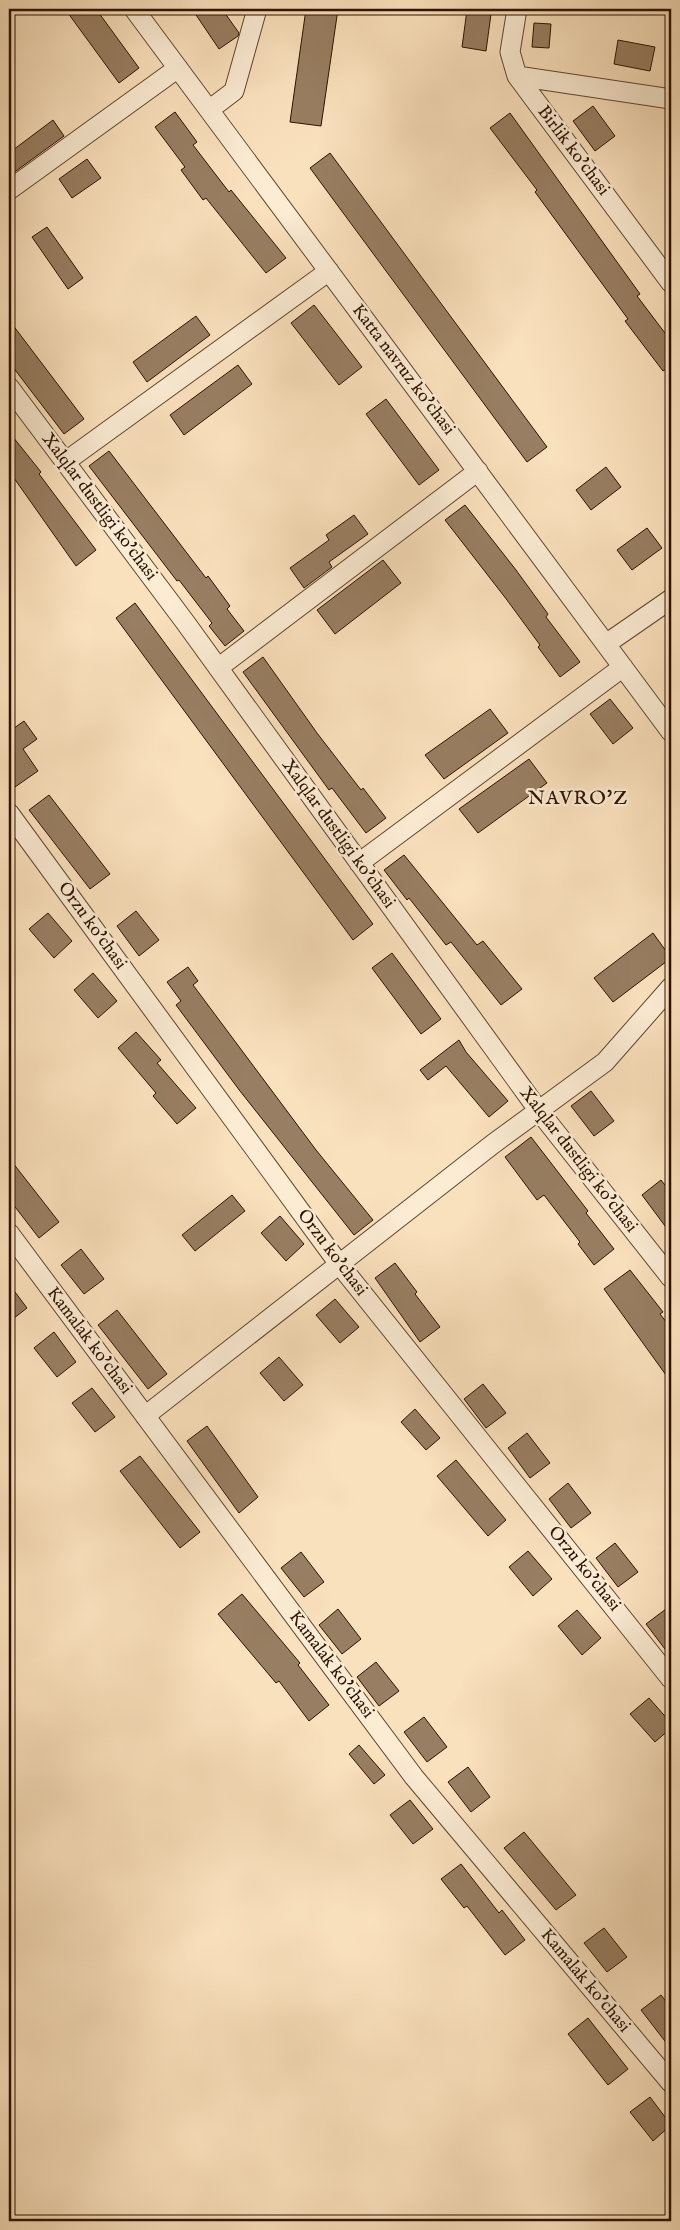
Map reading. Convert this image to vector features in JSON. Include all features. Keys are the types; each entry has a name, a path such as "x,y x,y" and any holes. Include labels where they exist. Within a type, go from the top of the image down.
{"street":[{"name":"Katta navruz ko'chasi","path":"134,9 671,732"},
{"path":"210,110 234,91 257,9"},
{"name":"Birlik ko'chasi","path":"517,9 510,52 517,76 671,282"},
{"path":"9,190 178,68"},
{"path":"517,76 671,99"},
{"path":"65,462 330,271"},
{"name":"Xalqlar dustligi ko'chasi","path":"9,387 218,668 538,1111 671,1278"},
{"path":"218,668 478,471"},
{"path":"606,644 671,599"},
{"path":"359,863 623,667"},
{"name":"Orzu ko'chasi","path":"9,813 339,1264 671,1679"},
{"path":"145,1416 339,1264 605,1062 671,987"},
{"name":"Kamalak ko'chasi","path":"9,1233 414,1776 671,2084"}],"building":[{"path":"65,9 96,9 139,68 119,83"},
{"path":"192,9 222,9 239,33 238,36 219,49"},
{"path":"306,9 338,9 321,126 290,122"},
{"path":"467,10 491,14 486,51 462,47"},
{"path":"534,23 551,24 549,48 532,47"},
{"path":"618,40 655,47 650,71 614,64"},
{"path":"593,106 615,136 595,151 573,121"},
{"path":"175,112 197,142 193,145 229,192 231,190 286,258 266,273 206,198 203,200 181,170 185,167 155,127"},
{"path":"510,113 640,294 637,296 671,341 671,365 663,371 625,321 628,319 535,192 537,190 490,128"},
{"path":"53,120 64,136 9,176 9,153"},
{"path":"330,153 547,447 527,462 310,168"},
{"path":"87,159 101,178 72,198 59,179"},
{"path":"47,227 83,278 68,289 32,237"},
{"path":"314,305 362,367 339,385 291,323"},
{"path":"196,316 210,335 147,382 133,362"},
{"path":"9,320 84,419 64,434 9,362"},
{"path":"238,365 252,384 184,435 170,415"},
{"path":"386,399 439,470 419,485 366,414"},
{"path":"9,432 41,472 39,474 96,550 76,566 9,471"},
{"path":"109,451 206,578 208,576 230,606 227,609 244,631 225,646 209,626 212,623 179,580 177,581 89,466"},
{"path":"606,467 621,487 591,510 576,490"},
{"path":"465,505 516,570 548,614 546,617 580,662 560,677 538,647 540,645 445,520"},
{"path":"354,515 368,534 329,562 332,567 304,588 290,568 329,540 326,535"},
{"path":"647,528 662,548 632,570 617,550"},
{"path":"383,560 401,583 335,634 317,610"},
{"path":"135,603 373,924 353,940 116,618"},
{"path":"263,657 317,733 361,790 363,788 386,818 366,833 332,788 329,790 243,672"},
{"path":"610,699 633,728 613,744 590,714"},
{"path":"490,709 508,733 444,779 425,755"},
{"path":"24,721 37,739 23,749 38,771 15,787 9,778 9,729 10,731"},
{"path":"529,759 547,783 478,833 459,809"},
{"path":"49,795 110,874 90,889 29,810"},
{"path":"404,855 477,945 483,941 522,989 501,1005 451,942 446,945 384,870"},
{"path":"136,911 159,940 139,956 117,926"},
{"path":"48,913 72,941 54,958 29,929"},
{"path":"653,933 671,958 613,1002 594,978"},
{"path":"392,953 441,1019 421,1034 372,968"},
{"path":"188,967 198,981 193,985 316,1150 373,1220 354,1235 240,1091 176,1005 181,1001 167,982"},
{"path":"93,973 117,1001 98,1018 74,990"},
{"path":"136,1032 161,1060 157,1063 196,1108 177,1124 153,1096 156,1093 118,1048"},
{"path":"459,1040 466,1052 508,1101 489,1117 446,1066 428,1080 420,1070"},
{"path":"591,1091 614,1121 594,1136 571,1106"},
{"path":"531,1137 588,1211 586,1213 614,1249 594,1265 578,1244 580,1242 544,1195 537,1200 505,1157"},
{"path":"9,1158 59,1222 39,1238 9,1199"},
{"path":"661,1180 671,1193 671,1234 642,1195"},
{"path":"232,1195 245,1211 195,1251 182,1235"},
{"path":"280,1216 304,1244 286,1261 261,1233"},
{"path":"81,1249 104,1279 84,1294 61,1265"},
{"path":"395,1263 440,1327 420,1342 375,1278"},
{"path":"630,1270 663,1312 660,1314 671,1328 671,1382 604,1289"},
{"path":"9,1284 27,1308 9,1322"},
{"path":"335,1299 359,1327 340,1343 316,1315"},
{"path":"117,1310 167,1374 148,1389 98,1325"},
{"path":"54,1332 76,1362 57,1377 34,1348"},
{"path":"279,1357 303,1385 284,1401 260,1373"},
{"path":"483,1384 506,1413 486,1428 464,1399"},
{"path":"92,1388 115,1417 95,1432 72,1403"},
{"path":"415,1409 440,1438 426,1450 401,1422"},
{"path":"207,1426 258,1497 239,1513 187,1441"},
{"path":"527,1433 550,1463 530,1478 508,1448"},
{"path":"140,1456 200,1532 180,1548 120,1471"},
{"path":"456,1460 506,1520 488,1536 437,1476"},
{"path":"568,1483 591,1513 571,1528 549,1499"},
{"path":"615,1543 638,1572 618,1587 596,1558"},
{"path":"528,1551 552,1579 533,1596 509,1567"},
{"path":"301,1552 324,1582 304,1597 281,1568"},
{"path":"242,1594 300,1663 298,1665 329,1705 309,1721 279,1681 276,1683 218,1614"},
{"path":"338,1609 361,1639 342,1654 319,1625"},
{"path":"666,1609 671,1617 671,1657 646,1624"},
{"path":"577,1610 601,1638 582,1655 558,1626"},
{"path":"376,1662 399,1691 379,1706 357,1677"},
{"path":"649,1698 671,1723 671,1728 655,1742 630,1714"},
{"path":"424,1717 447,1747 427,1762 404,1732"},
{"path":"359,1745 385,1775 374,1784 349,1754"},
{"path":"468,1767 490,1797 471,1812 448,1782"},
{"path":"410,1800 433,1829 413,1844 390,1815"},
{"path":"524,1832 576,1895 556,1910 504,1848"},
{"path":"461,1864 499,1913 502,1910 525,1940 505,1955 467,1906 464,1908 441,1879"},
{"path":"604,1928 627,1957 607,1972 584,1943"},
{"path":"661,1995 671,2008 671,2049 641,2010"},
{"path":"588,2018 628,2069 608,2085 568,2034"},
{"path":"650,2097 671,2125 653,2141 630,2112"}],"district":[{"name":"NAVRO'Z","path":"578,798"}]}
